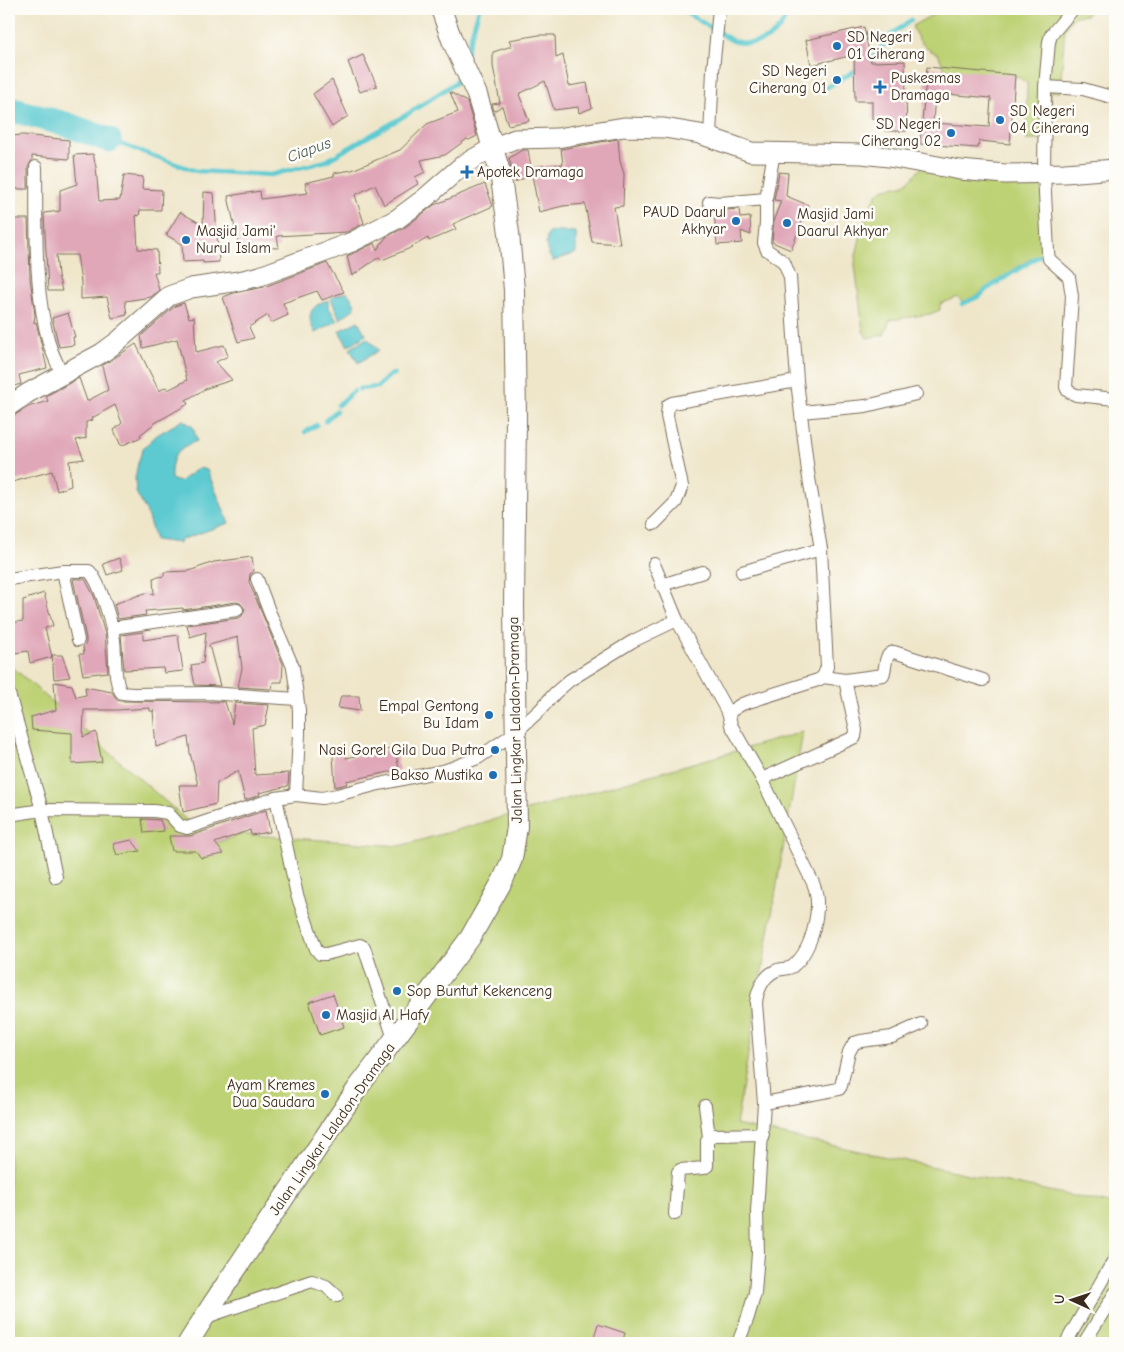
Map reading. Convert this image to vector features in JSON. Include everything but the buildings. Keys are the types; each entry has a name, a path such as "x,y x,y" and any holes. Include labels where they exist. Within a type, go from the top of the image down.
{"main road":[{"name":"Jalan Lingkar Laladon-Dramaga","path":"188,1343 356,1089 470,938 504,880 512,859 517,827 514,608 516,416 514,290 509,233 500,172 477,95 452,40 441,9"}],"street":[{"path":"1073,9 1051,35 1049,42 1045,87 1044,174 1049,259 1069,277 1072,296 1066,387 1068,391 1076,395 1115,399"},
{"path":"710,138 719,11"},
{"path":"1045,87 1083,89 1115,98"},
{"path":"9,406 28,393 84,364 117,342 169,296 191,288 260,276 352,242 398,219 463,165 493,148 515,139 557,138 629,127 681,130 751,152 862,154 960,170 1005,174 1044,174 1115,169"},
{"path":"774,152 766,199 764,246 784,262 790,277 797,382 808,472 821,549 827,667 823,677"},
{"path":"36,167 37,267 42,308 49,343 62,375"},
{"path":"709,202 720,203 766,199"},
{"path":"654,524 676,502 682,486 667,416 668,405 797,382"},
{"path":"801,412 866,406 916,394"},
{"path":"742,572 821,549"},
{"path":"654,564 677,620 729,715 731,725 762,779 817,892 818,902 814,927 803,954 792,967 774,971 760,986 757,995 756,1013 764,1104 757,1211 758,1253 755,1293 738,1343"},
{"path":"9,579 63,571 89,570 93,575 112,628 117,682 118,688 122,693 209,693 297,699"},
{"path":"63,571 78,640"},
{"path":"662,585 703,572"},
{"path":"257,579 269,612 291,660 297,699 299,734 296,795"},
{"path":"112,628 237,610"},
{"path":"9,816 42,810 160,811 168,814 180,826 187,828 276,798 296,795 315,798 329,797 446,770 478,758 516,732 570,680 634,641 677,620"},
{"path":"729,715 742,704 811,683 823,677 845,680 883,674 887,656 894,652 983,680"},
{"path":"762,779 851,741 855,737 856,730 845,680"},
{"path":"9,694 42,810 56,877"},
{"path":"276,798 297,895 316,949 320,954 326,954 360,945 364,947 394,1039"},
{"path":"764,1104 839,1088 849,1052 854,1043 892,1037 921,1024"},
{"path":"674,1214 676,1175 680,1170 704,1168 707,1166 707,1141 709,1137 705,1106"},
{"path":"709,1137 715,1135 763,1134"},
{"path":"1068,1343 1068,1339 1115,1258"},
{"path":"204,1318 312,1282 326,1286 337,1296"},
{"path":"1084,1343 1115,1293"}],"green space":[{"path":"943,9 1088,9 1087,15 1075,16 1065,28 1060,92 1051,91 1049,140 1026,140 1027,83 1018,77 947,74 938,54 929,50 922,43 912,26"},
{"path":"923,166 1042,181 1044,253 1030,259 978,295 962,302 958,297 940,304 940,310 930,314 890,320 884,335 867,338 863,331 855,265 864,226 872,204 880,191 906,183"},
{"path":"9,664 190,823 216,843 241,834 400,846 803,732 736,1125 1115,1205 1115,1343 9,1343"}],"water":[{"path":"549,232 576,232 576,253 553,261 546,247"},
{"path":"347,292 354,302 355,308 340,319 331,299"},
{"path":"328,300 328,306 337,321 315,333 312,327 311,312"},
{"path":"358,321 366,335 348,346 339,331"},
{"path":"367,338 379,350 358,363 350,349"},
{"path":"183,420 193,427 197,441 184,447 176,454 172,465 171,479 179,482 199,468 207,470 229,523 183,539 178,543 155,540 146,511 136,492 135,479 138,463 143,448 157,435"}],"waterway":[{"name":"Ciapus","path":"466,53 479,9"},
{"name":"Ciapus","path":"680,9 733,41 743,43 761,41 775,33 781,26 788,9"},
{"path":"869,63 892,34 911,20"},
{"path":"824,89 858,69"},
{"name":"Ciapus","path":"109,140 196,171 271,175 326,161 406,115 455,83 459,72"},
{"path":"9,109 65,124 109,140"},
{"path":"962,304 980,296 987,289 1039,256"},
{"path":"359,389 377,387 390,375 394,374"},
{"path":"338,405 354,391"},
{"path":"325,421 336,411"},
{"path":"305,432 317,425"}],"place":[{"name":"SD Negeri 01 Ciherang","path":"837,46"},
{"name":"SD Negeri Ciherang 01","path":"837,80"},
{"name":"Puskesmas Dramaga","path":"880,87"},
{"name":"SD Negeri 04 Ciherang","path":"1000,120"},
{"name":"SD Negeri Ciherang 02","path":"951,133"},
{"name":"Apotek Dramaga","path":"467,172"},
{"name":"PAUD Daarul Akhyar","path":"736,221"},
{"name":"Masjid Jami Daarul Akhyar","path":"787,223"},
{"name":"Masjid Jami' Nurul Islam","path":"186,240"},
{"name":"Empal Gentong Bu Idam","path":"489,715"},
{"name":"Nasi Gorel Gila Dua Putra","path":"495,750"},
{"name":"Bakso Mustika","path":"493,775"},
{"name":"Sop Buntut Kekenceng","path":"397,991"},
{"name":"Masjid Al Hafy","path":"326,1015"},
{"name":"Ayam Kremes Dua Saudara","path":"325,1094"}]}
